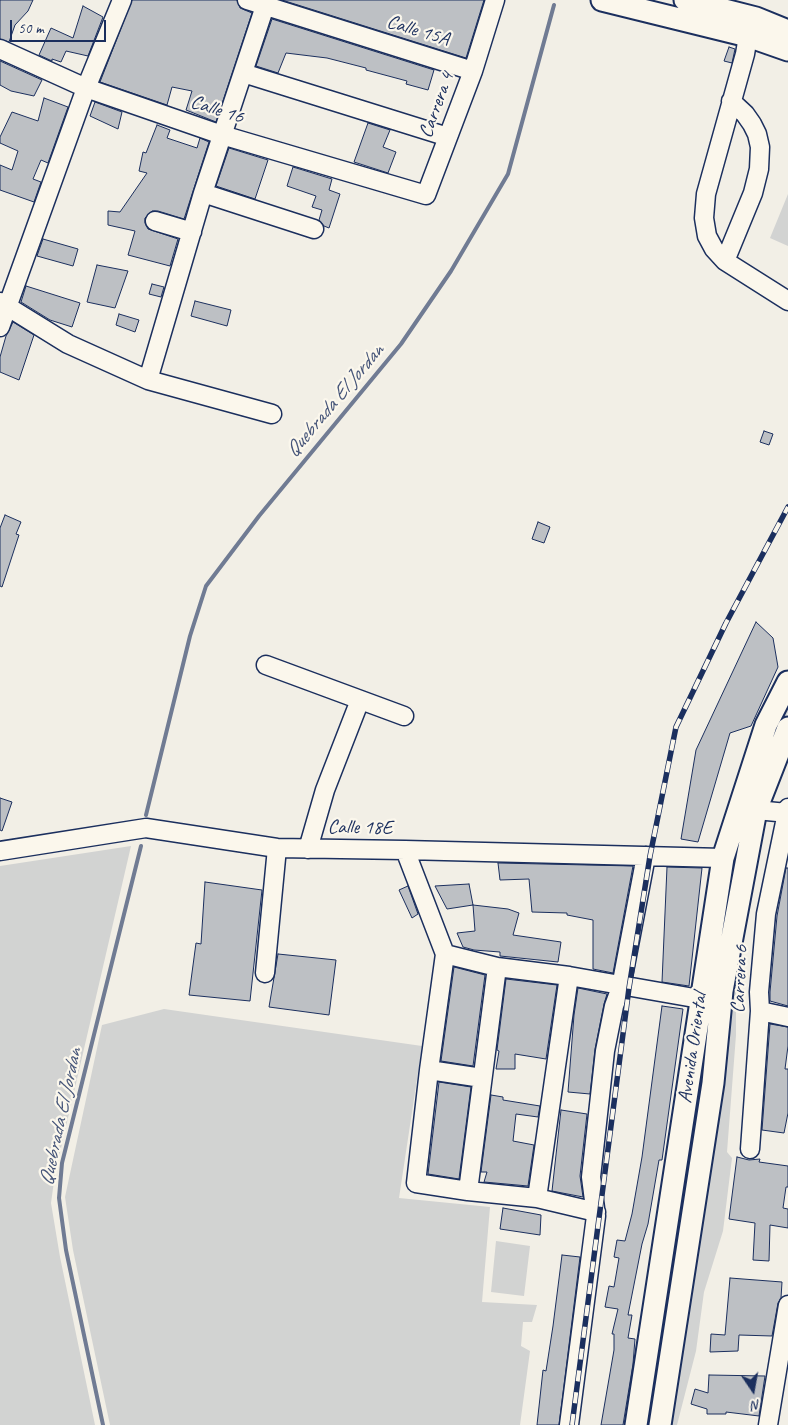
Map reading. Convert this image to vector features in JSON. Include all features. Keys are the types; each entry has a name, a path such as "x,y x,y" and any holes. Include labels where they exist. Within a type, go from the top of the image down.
{"main road":[{"path":"602,0 627,3 748,36 788,50"},
{"path":"685,0 756,18 788,31"},
{"name":"Avenida Oriental","path":"636,1425 723,858 766,725 788,682"},
{"name":"Avenida Oriental","path":"660,1425 712,1092 722,991 756,810 788,728"}],"street":[{"path":"0,327 3,304 122,0"},
{"name":"Calle 15A","path":"247,0 266,3 472,70"},
{"name":"Carrera 4","path":"426,195 472,70 494,0"},
{"path":"148,380 203,193 266,3"},
{"path":"748,36 745,54 706,194 704,218 708,236 714,249 725,262 788,300"},
{"name":"Calle 16","path":"0,49 86,88 222,135 426,195"},
{"path":"243,73 448,137"},
{"path":"725,262 753,193 759,169 760,147 752,124 745,114 731,101"},
{"path":"203,193 314,229"},
{"path":"155,221 192,232"},
{"path":"3,304 68,344 148,380 272,414"},
{"path":"266,665 404,716"},
{"path":"308,849 325,790 360,700"},
{"path":"756,810 787,811"},
{"name":"Carrera 6","path":"750,1149 760,1011 759,992 766,914 787,811"},
{"name":"Calle 18E","path":"0,851 146,828 278,848 723,858"},
{"path":"265,973 278,848"},
{"path":"406,850 445,954 416,1183 468,1191 537,1198 596,1212"},
{"path":"569,1425 596,1212 591,1177 605,1051 614,1006 621,987 646,856"},
{"path":"445,954 497,966 569,976 621,987 700,999"},
{"path":"468,1191 497,966"},
{"path":"537,1198 569,976"},
{"path":"760,1011 788,1017"},
{"path":"429,1070 482,1078"},
{"path":"768,1425 788,1305"}],"shaded area":[{"path":"788,194 788,246 770,238"},
{"path":"788,694 788,712 782,726 653,1425 643,1425 738,830"},
{"path":"131,846 55,1174 51,1203 60,1257 95,1425 0,1425 0,866"},
{"path":"749,883 736,993 736,1035 727,1152 732,1158 723,1231 704,1292 696,1351 677,1425 664,1425"},
{"path":"164,1009 422,1046 399,1198 490,1207 482,1302 537,1305 532,1322 523,1322 521,1346 530,1351 520,1425 110,1425 73,1250 65,1197 102,1025"},
{"path":"496,1241 530,1246 524,1296 491,1292"}],"building":[{"path":"0,0 33,0 28,11 15,25 9,42 0,39"},
{"path":"132,0 237,0 240,8 252,13 216,122 186,110 192,91 172,87 167,105 100,82"},
{"path":"282,0 484,0 466,58"},
{"path":"83,6 103,17 88,56 66,51 61,62 52,59 52,61 39,55 51,28 73,38"},
{"path":"272,19 434,70 428,90 406,84 407,81 366,70 366,68 327,58 286,53 278,73 256,66"},
{"path":"729,47 735,49 732,63 724,61"},
{"path":"0,61 42,80 34,96 11,91 0,85"},
{"path":"44,98 68,107 48,163 41,160 33,179 41,182 34,202 0,190 0,165 12,170 18,151 0,143 0,137 12,112 38,121"},
{"path":"95,102 122,112 118,129 90,116"},
{"path":"368,123 390,130 383,147 396,152 388,173 354,162"},
{"path":"157,125 170,130 167,138 197,148 200,138 209,142 184,219 158,211 152,211 145,218 148,229 178,239 170,266 128,255 135,231 108,225 108,211 120,212 147,173 139,171 143,152 146,153"},
{"path":"229,148 268,160 255,199 216,186"},
{"path":"293,167 332,179 329,190 340,194 329,228 324,226 319,220 322,210 312,207 316,196 287,186"},
{"path":"43,239 78,249 73,266 37,256"},
{"path":"97,265 128,271 115,308 87,302"},
{"path":"152,284 164,287 161,297 149,294"},
{"path":"26,286 80,303 72,327 50,320 21,302"},
{"path":"195,301 231,310 227,326 191,316"},
{"path":"119,314 139,320 135,332 116,325"},
{"path":"13,322 34,335 19,380 0,372 0,357 6,336"},
{"path":"764,431 773,434 769,445 760,442"},
{"path":"5,515 21,522 16,534 19,535 2,587 0,586 0,528"},
{"path":"538,522 550,527 544,543 532,539"},
{"path":"756,622 773,638 778,667 751,726 730,733 698,842 681,839 696,750"},
{"path":"0,798 12,802 2,831 0,830"},
{"path":"498,863 633,866 613,973 593,969 593,920 567,915 567,913 532,912 529,879 500,880"},
{"path":"667,867 702,868 689,986 662,982"},
{"path":"786,868 788,868 788,1006 770,1001 777,916"},
{"path":"205,882 262,890 250,1001 189,995 196,943 201,944"},
{"path":"469,884 473,905 447,909 435,886"},
{"path":"408,886 418,914 412,918 399,890"},
{"path":"473,905 508,909 519,913 513,935 561,942 558,962 500,956 500,952 463,947 457,933 475,931"},
{"path":"278,954 336,960 329,1015 269,1007"},
{"path":"454,967 485,975 473,1066 441,1061"},
{"path":"506,979 557,985 546,1059 515,1054 515,1069 496,1069 499,1051 497,1050"},
{"path":"578,988 607,994 595,1049 590,1094 568,1092"},
{"path":"662,1006 683,1009 662,1160 659,1160 648,1224 642,1244 628,1315 632,1315 628,1338 635,1339 633,1364 623,1425 601,1425 614,1350 614,1334 612,1334 618,1309 605,1307 609,1286 614,1287 619,1258 614,1257 617,1240 625,1241 632,1214 642,1157"},
{"path":"770,1024 788,1027 785,1069 788,1069 788,1113 784,1133 762,1130"},
{"path":"439,1082 471,1087 459,1179 428,1174"},
{"path":"491,1095 503,1097 503,1100 540,1106 538,1117 516,1114 513,1141 534,1145 528,1186 484,1182 487,1172 481,1172"},
{"path":"561,1110 587,1114 580,1176 583,1197 552,1191"},
{"path":"737,1157 749,1160 760,1159 759,1162 788,1166 788,1187 786,1187 783,1208 788,1209 788,1228 770,1225 769,1261 753,1260 755,1223 729,1219"},
{"path":"503,1208 541,1215 540,1235 500,1229"},
{"path":"562,1255 580,1257 559,1425 537,1425 543,1370 546,1371"},
{"path":"730,1278 782,1282 781,1298 778,1303 772,1336 739,1335 738,1351 710,1352 711,1334 725,1335"},
{"path":"709,1375 765,1376 759,1416 726,1412 726,1414 707,1414 707,1409 691,1404 695,1389 708,1393"}],"waterway":[{"name":"Quebrada El Jordan","path":"146,815 190,636 206,586 259,516 401,344 451,271 508,174 554,5"},
{"name":"Quebrada El Jordan","path":"103,1425 66,1250 59,1198 62,1163 141,846"}],"railway":[{"path":"572,1425 629,988 650,856 676,727 726,623 788,507"}]}
